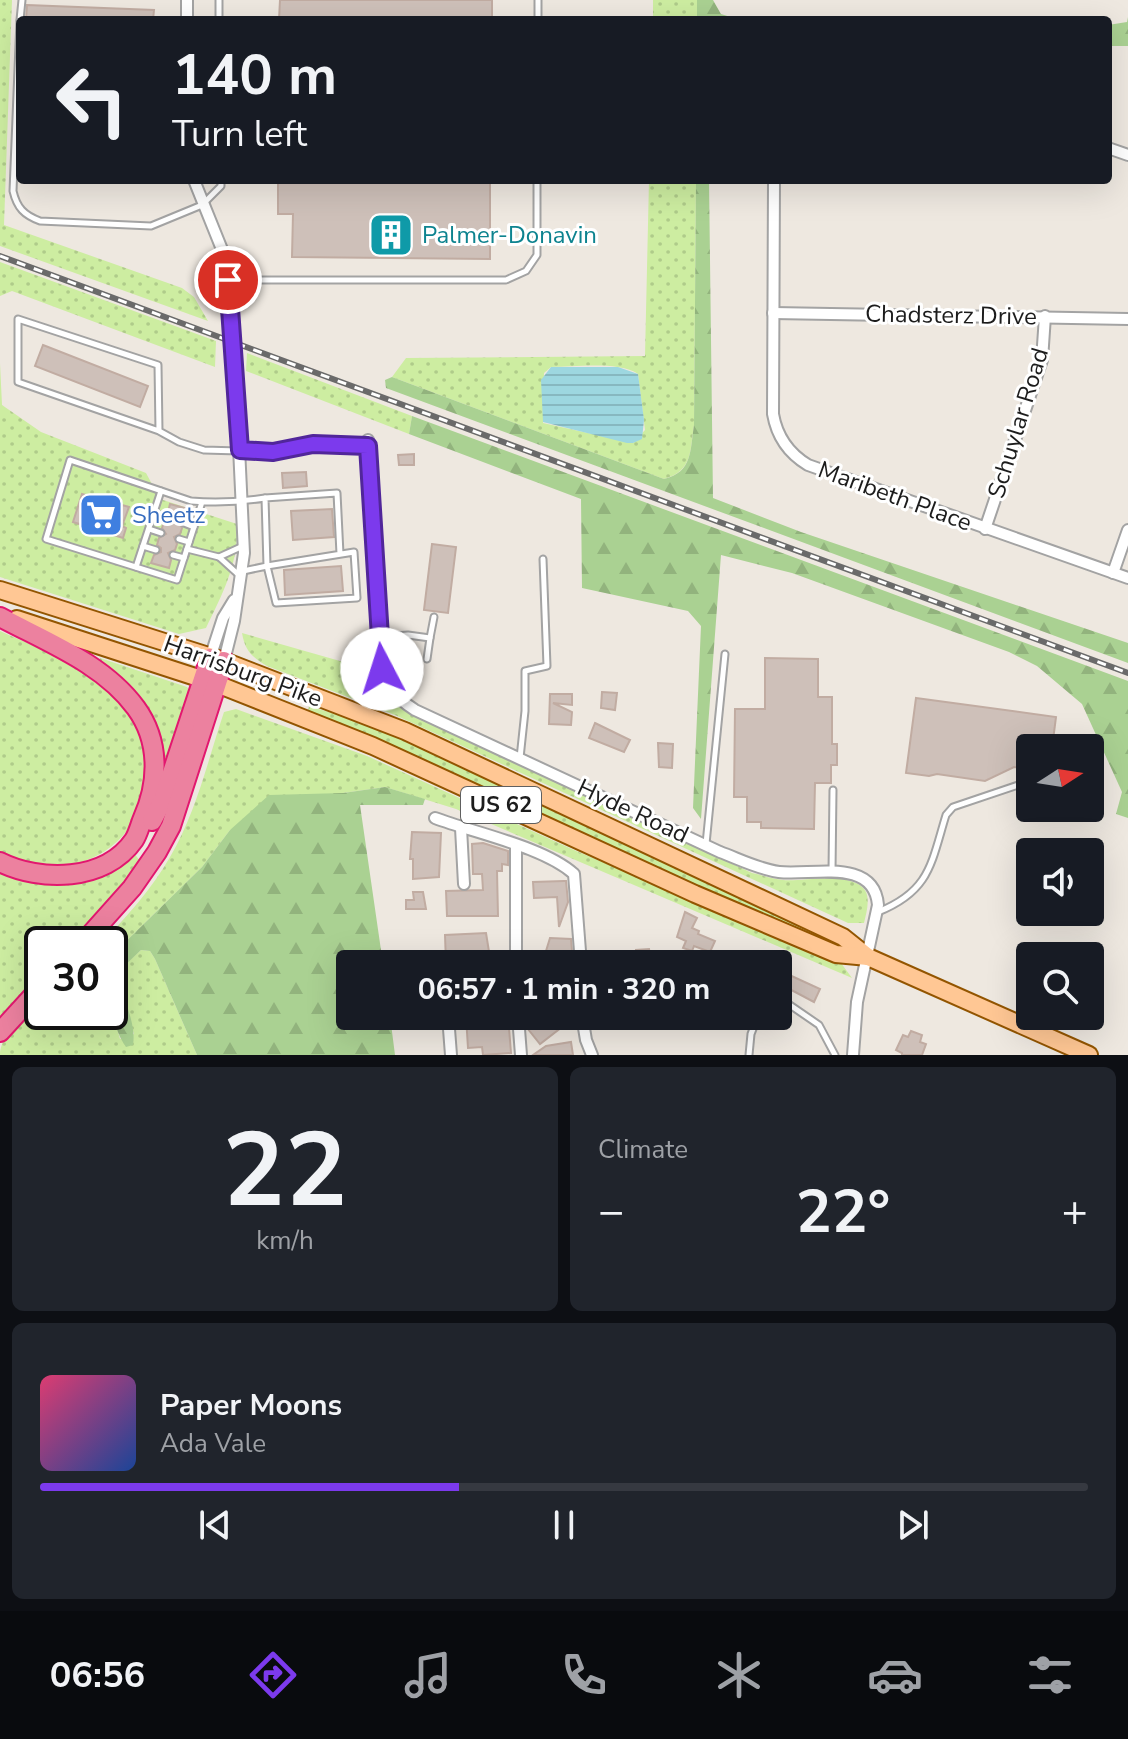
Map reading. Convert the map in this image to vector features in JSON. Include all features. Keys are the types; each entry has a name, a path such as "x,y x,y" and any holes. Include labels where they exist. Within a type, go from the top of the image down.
{"highway":[{"path":"0,616 95,670 137,709 152,742 156,769 149,804 134,840"},
{"path":"98,926 132,888 157,852 180,800 217,659"},
{"path":"0,862 16,870 61,876 107,863 134,840 152,821 163,800 210,683"},
{"path":"0,1032 24,1006"}],"main road":[{"name":"Harrisburg Pike","path":"0,590 217,659 405,731 843,937 868,957 1089,1055"},
{"name":"Harrisburg Pike","path":"0,616 210,683 373,746 695,894 836,954 868,957"}],"street":[{"path":"195,184 223,252 228,280 243,502 242,574 237,595 223,618 217,659"},
{"name":"Maribeth Place","path":"774,184 773,414 775,426 788,449 808,465 1128,578"},
{"name":"Chadsterz Drive","path":"773,313 1128,319"},
{"name":"Schuylar Road","path":"985,529 1042,360 1045,316"},
{"name":"Hyde Road","path":"368,443 379,637 384,676 397,698 415,710 520,759 767,870 851,873 866,880 878,898 877,912"},
{"path":"1113,573 1128,530"},
{"path":"435,818 516,845 560,864 574,874 580,950"},
{"path":"461,828 464,884"},
{"path":"516,845 516,950"},
{"path":"853,1055 857,1002 877,912"},
{"path":"449,1030 451,1055"},
{"path":"519,1030 521,1055"},
{"path":"584,1030 592,1055"}],"lane":[{"path":"16,118 13,191 16,203 26,216 40,221 151,226 202,205 221,184"},
{"path":"228,280 506,280 526,271 537,255 537,184"},
{"path":"159,431 158,365 18,319 18,382 159,431 179,442 204,450 273,452 313,444 368,443"},
{"path":"202,502 177,580 46,539 70,460 202,502 243,502 337,493 340,554"},
{"path":"136,567 161,491"},
{"path":"187,549 219,557 242,574 267,566 354,552 357,598 276,603 267,566 265,498"},
{"path":"154,513 166,517"},
{"path":"184,523 194,527"},
{"path":"149,529 161,533"},
{"path":"179,539 189,542"},
{"path":"219,557 244,545"},
{"path":"143,546 156,550"},
{"path":"173,555 184,558"},
{"path":"520,759 525,671 547,666 543,559"},
{"path":"427,659 434,617"},
{"path":"379,637 408,635 430,638"},
{"path":"706,845 725,654"},
{"path":"877,912 905,899 924,880 946,815 953,807 1016,786"},
{"path":"832,872 833,790"},
{"path":"792,1006 819,1025 835,1055"},
{"path":"749,1055 753,1030"}],"green space":[{"path":"0,0 12,0 4,225 182,288 194,297 208,321 0,246"},
{"path":"653,0 697,0 697,16 653,16"},
{"path":"697,0 713,0 721,14 727,16 697,16"},
{"path":"1128,17 1128,46 1112,46 1112,24 1127,22"},
{"path":"649,184 696,184 694,425 688,458 680,471 664,479 392,377 406,358 645,356","holes":["551,367 620,367 638,374 645,430 633,443 543,423 544,373"]},
{"path":"696,184 709,184 713,498 801,532 1128,643 1128,663 386,388 385,380 392,377 664,479 673,476 685,465 694,425"},
{"path":"0,262 216,341 215,367 12,291 0,296"},
{"path":"247,353 412,416 409,434 246,371"},
{"path":"0,363 2,405 41,432 146,473 160,499 237,524 233,565 206,628 179,634 0,577"},
{"path":"412,416 1128,681 1128,818 1116,814 1122,792 1104,752 1104,734 1096,734 1082,704 1037,666 1009,652 792,573 721,555 701,819 693,808 701,626 688,611 582,588 581,499 409,434"},
{"path":"0,631 68,662 101,682 126,706 140,730 147,756 147,782 140,807 128,829 110,847 87,860 44,866 21,862 0,852"},
{"path":"242,633 375,671 387,694 405,711 752,873 783,880 840,879 860,885 866,892 868,904 864,923 848,923 395,715 267,666 250,653"},
{"path":"100,658 187,687 191,692 166,770 162,769 158,742 98,663"},
{"path":"309,706 381,728 819,931 817,937 690,885 376,739 308,711"},
{"path":"236,709 367,756 574,850 841,963 852,978 456,809 385,787 343,793 230,830 202,867 128,939 128,926 117,926 163,869 179,840 224,712"},
{"path":"385,787 425,799 423,805 360,805 381,950 336,950 336,1030 392,1030 395,1055 197,1055 155,959 150,951 141,950 128,962 128,939 202,867 230,830 269,795 343,793"},
{"path":"134,853 140,861 85,926 24,926 24,994 0,1021 0,868 38,880 70,883 85,881 117,866"},
{"path":"141,950 150,951 197,1055 0,1055 4,1040 24,1018 24,1030 118,1030 120,1039 134,1034 128,1015 128,962"},
{"path":"128,1009 133,1045 126,1047 117,1030 128,1030"}],"water":[{"path":"551,367 618,367 638,374 644,420 642,439 627,443 543,422 541,380"}],"building":[{"path":"280,0 492,0 492,16 279,16"},
{"path":"27,5 154,10 153,16 26,16"},
{"name":"Palmer-Donavin","path":"278,184 490,184 490,259 292,257 293,214 278,214"},
{"path":"43,345 148,386 140,407 35,366"},
{"path":"414,454 414,465 399,465 398,455"},
{"path":"306,472 307,486 283,488 282,473"},
{"name":"Sheetz","path":"82,494 129,507 122,526 126,528 123,538 73,522"},
{"path":"170,504 188,509 185,518 179,522 182,528 180,534 174,537 177,544 175,550 168,553 171,560 169,568 151,563 154,555 161,552 157,545 159,538 166,534 162,528 164,522 171,518 168,512"},
{"path":"332,509 334,537 293,540 291,511"},
{"path":"432,544 456,547 448,613 424,610"},
{"path":"341,566 343,591 285,595 284,570"},
{"path":"765,658 818,659 818,697 832,697 832,744 837,744 837,765 831,765 831,783 815,783 814,829 761,828 761,822 747,822 747,797 734,797 735,709 765,709"},
{"path":"602,692 617,693 615,710 601,708"},
{"path":"550,694 572,694 572,705 553,703 572,712 571,725 549,724"},
{"path":"916,698 1056,717 1054,734 1016,734 1016,767 985,781 906,773"},
{"path":"595,723 630,740 624,752 589,738"},
{"path":"658,743 673,744 672,768 659,767"},
{"path":"412,832 441,833 439,877 413,879 413,859 410,859"},
{"path":"483,843 508,851 508,865 502,864 502,871 497,871 498,916 447,916 446,891 483,890 482,874 473,874 472,844"},
{"path":"566,881 568,902 559,927 557,897 534,898 533,882"},
{"path":"413,892 423,892 426,909 406,909 406,900 414,900"},
{"path":"685,912 697,918 692,928 699,931 698,934 715,941 711,950 694,946 689,950 683,948 686,941 677,937"},
{"path":"486,933 489,950 446,950 445,935"},
{"path":"550,938 571,939 572,950 546,950"},
{"path":"792,976 820,989 814,1002 792,990"},
{"path":"467,1030 509,1030 511,1053 483,1055 482,1047 468,1048"},
{"path":"529,1030 558,1030 540,1044"},
{"path":"911,1031 922,1035 920,1042 926,1044 922,1055 902,1055 896,1050 903,1035 908,1037"},
{"path":"571,1042 573,1055 533,1055 546,1046"}],"railway":[{"path":"0,256 1128,673"}],"place":[{"name":"Palmer-Donavin","path":"391,235"},
{"name":"Sheetz","path":"101,515"}],"route":[{"path":"228,280 240,450 273,452 313,444 368,446 382,669"}]}
